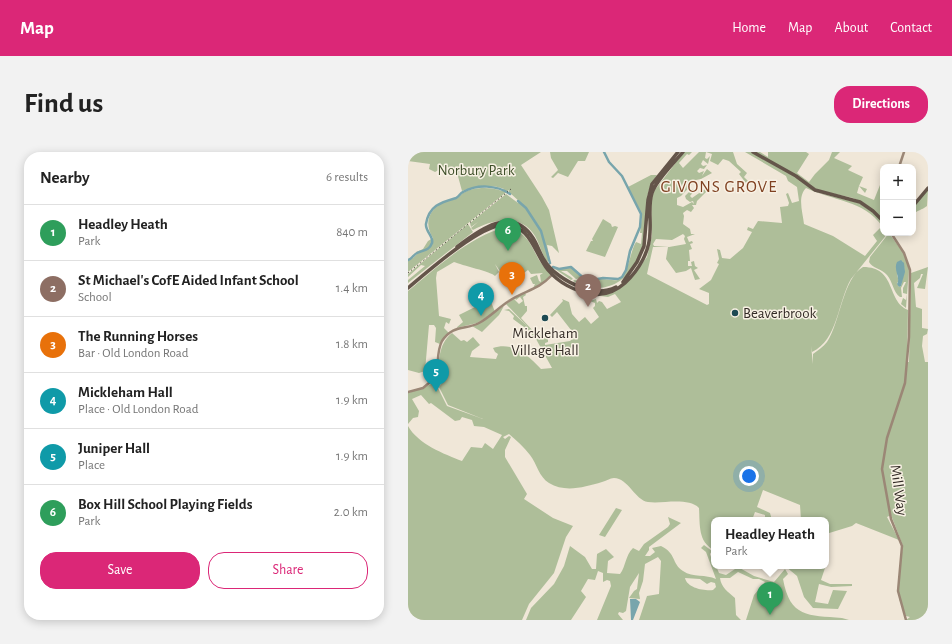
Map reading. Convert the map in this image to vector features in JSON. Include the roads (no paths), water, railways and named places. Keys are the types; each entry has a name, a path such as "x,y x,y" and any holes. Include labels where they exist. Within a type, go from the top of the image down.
{"highway":[{"path":"408,287 446,257 480,233 494,227 505,225 515,227 529,237 542,262 553,272 572,284 593,290 608,290 623,282 637,262 644,246 648,194 652,184 678,152"},
{"path":"408,287 478,230 500,222 511,223 526,230 533,238 556,278 578,290 595,294 612,292 628,281 645,255 650,237 650,200 653,190 683,152"},
{"path":"753,152 796,176 815,190 855,200 870,208 880,217"},
{"path":"916,202 928,188"}],"main road":[{"path":"900,164 904,152"},
{"name":"Mill Way","path":"892,236 904,253 910,270 908,364 903,392 887,438 882,469 891,519 902,546 898,591 906,620"},
{"path":"408,392 422,388 436,377 440,346 452,332 462,327 478,324 516,297 543,284 553,272"}],"water":[{"path":"901,260 904,263 905,272 901,286 899,287 897,284 898,279 896,265 897,262"},
{"path":"630,599 636,599 640,602 633,620 631,620"}],"waterway":[{"path":"553,267 559,269 571,267 587,281 603,278 618,279 622,277 626,270 630,251 640,227 641,214 622,176 609,162 604,152"},
{"path":"408,260 431,246 431,236 426,224 430,212 437,205 456,198 469,189 474,188 493,187 510,194"},
{"path":"518,201 526,208 541,231 550,263"}],"railway":[{"path":"408,273 511,189"}],"place":[{"name":"Box Hill School Playing Fields","path":"508,251"},
{"name":"The Running Horses","path":"512,295"},
{"name":"St Michael's CofE Aided Infant School","path":"588,307"},
{"name":"Beaverbrook","path":"735,313"},
{"name":"Mickleham Hall","path":"481,316"},
{"name":"Mickleham Village Hall","path":"545,318"},
{"name":"Juniper Hall","path":"436,392"},
{"name":"Headley Heath","path":"770,615"}],"district":[{"name":"GIVONS GROVE","path":"719,186"}],"park label":[{"name":"Norbury Park","path":"476,170"}]}
